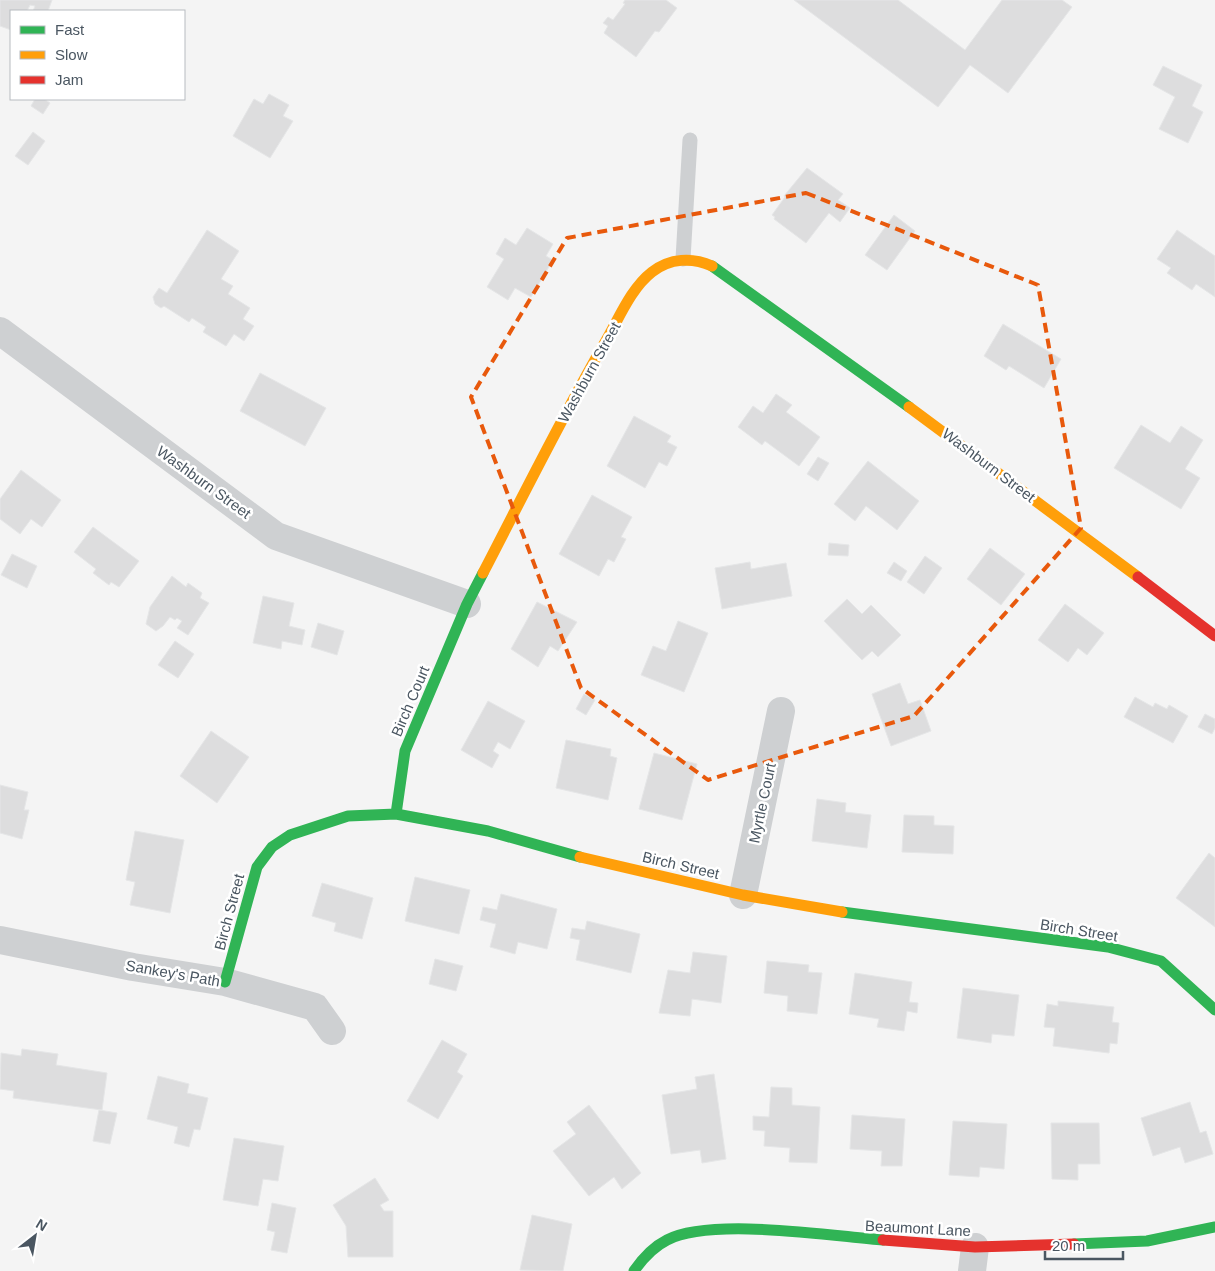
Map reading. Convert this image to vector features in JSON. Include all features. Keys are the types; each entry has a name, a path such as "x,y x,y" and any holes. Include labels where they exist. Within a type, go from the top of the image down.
{"street":[{"name":"Washburn Street","path":"0,332 276,536 467,604 570,404 638,285 650,271 667,262 684,259 704,262 722,271 1074,528 1215,636"},
{"name":"Birch Court","path":"396,814 405,751 467,604"},
{"name":"Myrtle Court","path":"744,895 781,711"},
{"name":"Birch Street","path":"226,982 249,890 257,867 272,847 290,835 348,816 396,814 488,831 610,865 744,895 868,916 1108,947 1160,961 1179,974 1215,1010"},
{"name":"Sankey's Path","path":"0,940 133,967 226,982 315,1007 332,1031"},
{"name":"Beaumont Lane","path":"634,1271 650,1250 665,1239 683,1233 708,1230 743,1230 973,1259 1138,1242 1192,1234 1215,1227"}],"lane":[{"path":"684,259 690,140"}],"highlighted area":[{"path":"806,193 1038,285 1081,528 914,716 708,780 581,688 471,397 567,238"}],"building":[{"path":"0,0 52,0 48,10 33,10 35,6 30,5 28,10 10,10 10,30 0,26"},
{"path":"625,0 666,0 677,8 659,32 655,31 636,57 604,33 608,26 603,23 608,17 613,20 625,4 623,3"},
{"path":"794,0 898,0 965,50 1002,0 1062,0 1072,7 1008,93 970,65 938,107"},
{"path":"1163,66 1202,85 1192,106 1203,112 1188,143 1159,129 1175,97 1153,85"},
{"path":"269,94 289,105 283,116 293,121 270,158 233,136 254,99 263,104"},
{"path":"34,100 46,100 50,103 43,114 31,106"},
{"path":"33,132 45,141 28,165 15,156"},
{"path":"807,168 843,194 838,200 850,208 840,222 829,213 806,243 774,219 775,217 772,215 784,196"},
{"path":"894,215 915,231 887,270 865,255"},
{"path":"527,228 553,244 546,256 553,260 531,297 515,288 508,300 487,287 504,259 496,254 505,238 516,245"},
{"path":"207,230 239,251 221,279 233,286 228,294 250,308 243,319 254,326 244,341 234,334 226,346 203,332 206,327 192,318 189,322 164,306 161,308 155,304 153,297 159,288 167,293"},
{"path":"1177,230 1215,256 1215,297 1196,284 1192,290 1167,273 1171,268 1157,259"},
{"path":"1003,324 1061,359 1044,388 1009,366 1006,370 984,356"},
{"path":"260,373 326,408 305,446 240,411"},
{"path":"776,394 792,405 786,412 820,437 799,466 765,441 762,445 738,427 753,406 763,413"},
{"path":"634,416 671,436 667,442 677,447 667,466 659,462 645,488 607,466"},
{"path":"1141,425 1170,443 1181,426 1203,440 1185,469 1200,478 1181,509 1114,468"},
{"path":"818,457 829,463 818,481 807,474"},
{"path":"868,461 919,501 897,530 866,506 855,521 834,504"},
{"path":"21,470 61,500 42,527 31,519 20,534 0,519 0,499"},
{"path":"592,495 632,517 621,537 626,539 614,562 608,559 599,576 559,554"},
{"path":"93,527 139,561 119,587 111,582 109,585 93,573 96,569 74,552"},
{"path":"829,543 849,545 848,556 828,555"},
{"path":"990,548 1025,574 1001,605 967,579"},
{"path":"12,554 37,566 27,588 1,575"},
{"path":"925,556 942,568 924,594 907,582"},
{"path":"750,562 751,569 786,563 792,596 722,609 715,568"},
{"path":"894,562 907,571 901,581 887,573"},
{"path":"172,576 186,587 188,583 202,593 200,598 209,603 188,635 177,628 182,621 177,618 175,620 170,617 156,631 146,624 150,607"},
{"path":"263,596 294,603 289,626 305,630 302,645 282,641 281,649 253,643"},
{"path":"847,599 862,614 871,605 901,635 878,657 872,651 862,660 824,621"},
{"path":"537,602 577,622 558,651 550,646 538,667 511,649"},
{"path":"1065,604 1104,633 1087,655 1078,648 1068,662 1038,640"},
{"path":"678,621 708,633 684,692 641,675 653,646 666,651"},
{"path":"318,623 344,631 337,655 311,647"},
{"path":"175,641 194,654 178,678 158,665"},
{"path":"900,683 908,704 920,700 931,731 891,746 872,694"},
{"path":"584,694 595,700 586,715 576,709"},
{"path":"1135,697 1153,707 1155,703 1167,709 1169,705 1188,716 1173,743 1124,717"},
{"path":"488,701 525,721 510,749 498,742 493,751 499,755 492,768 461,750"},
{"path":"1205,714 1215,719 1215,728 1212,734 1198,727"},
{"path":"211,731 249,757 217,803 180,776"},
{"path":"566,740 611,749 610,756 617,758 608,800 556,788"},
{"path":"654,753 697,764 682,820 639,809"},
{"path":"0,785 28,792 24,810 29,810 22,839 0,833"},
{"path":"817,799 846,803 845,812 871,815 867,848 812,841"},
{"path":"904,815 934,816 934,825 954,826 953,854 902,852"},
{"path":"135,831 184,840 170,913 130,905 135,882 126,880"},
{"path":"1209,853 1215,858 1215,927 1176,898"},
{"path":"415,877 470,890 459,934 405,921"},
{"path":"322,883 373,898 362,939 334,931 336,923 312,916"},
{"path":"501,894 557,909 547,949 518,942 515,954 490,947 496,924 480,920 483,907 497,910"},
{"path":"587,921 640,934 631,973 576,960 580,940 570,938 572,928 585,930"},
{"path":"693,952 727,956 721,1003 692,999 690,1016 659,1013 668,970 690,973"},
{"path":"435,959 463,966 456,991 429,984"},
{"path":"767,961 809,965 808,972 822,973 817,1014 787,1011 788,996 764,993"},
{"path":"855,973 912,982 909,1002 918,1003 917,1013 907,1011 904,1031 877,1027 879,1019 849,1014"},
{"path":"963,988 1019,995 1014,1036 992,1034 991,1043 957,1038"},
{"path":"1058,1001 1114,1007 1112,1022 1119,1023 1117,1044 1110,1043 1109,1053 1053,1046 1055,1028 1044,1027 1047,1004 1058,1006"},
{"path":"442,1040 467,1054 457,1072 463,1076 438,1119 407,1101"},
{"path":"22,1049 58,1054 56,1065 107,1073 102,1110 13,1098 14,1091 0,1089 1,1053 21,1056"},
{"path":"714,1074 726,1159 702,1163 700,1150 671,1154 662,1095 697,1089 695,1077"},
{"path":"158,1076 189,1084 187,1093 208,1098 200,1130 194,1129 189,1147 174,1143 178,1127 147,1119"},
{"path":"771,1087 792,1088 792,1105 820,1107 817,1163 789,1162 790,1148 764,1146 765,1131 753,1130 753,1116 769,1117"},
{"path":"1190,1102 1200,1133 1206,1131 1213,1154 1185,1163 1180,1147 1153,1156 1141,1118"},
{"path":"589,1105 641,1173 622,1189 614,1177 589,1196 553,1151 576,1134 567,1122"},
{"path":"99,1110 117,1113 110,1144 93,1141"},
{"path":"852,1115 905,1119 902,1166 881,1166 882,1151 850,1149"},
{"path":"953,1121 1007,1124 1004,1169 980,1167 979,1177 949,1175"},
{"path":"1051,1123 1099,1123 1100,1164 1078,1164 1078,1180 1052,1179"},
{"path":"234,1138 284,1146 278,1181 263,1179 258,1206 223,1200"},
{"path":"375,1178 389,1200 380,1205 384,1211 393,1211 393,1257 348,1257 346,1226 333,1205"},
{"path":"272,1203 296,1208 287,1253 271,1250 275,1232 267,1230"},
{"path":"532,1215 572,1224 563,1271 520,1270"}],"traffic: fast":[{"path":"712,266 909,407"},
{"path":"396,814 405,751 467,604 483,573"},
{"path":"225,982 257,867 272,847 290,835 348,816 396,814 488,831 580,857"},
{"path":"842,912 1108,947 1161,961 1215,1010"},
{"path":"1074,1244 1147,1241 1215,1227"},
{"path":"634,1271 657,1246 667,1240 687,1233 712,1230 772,1230 883,1240"}],"traffic: slow":[{"path":"483,573 542,458 637,287 652,272 666,264 689,260 712,266"},
{"path":"909,407 1138,577"},
{"path":"580,857 743,895 842,912"}],"traffic: jam":[{"path":"1138,577 1215,636"},
{"path":"883,1240 975,1247 1074,1244"}]}
